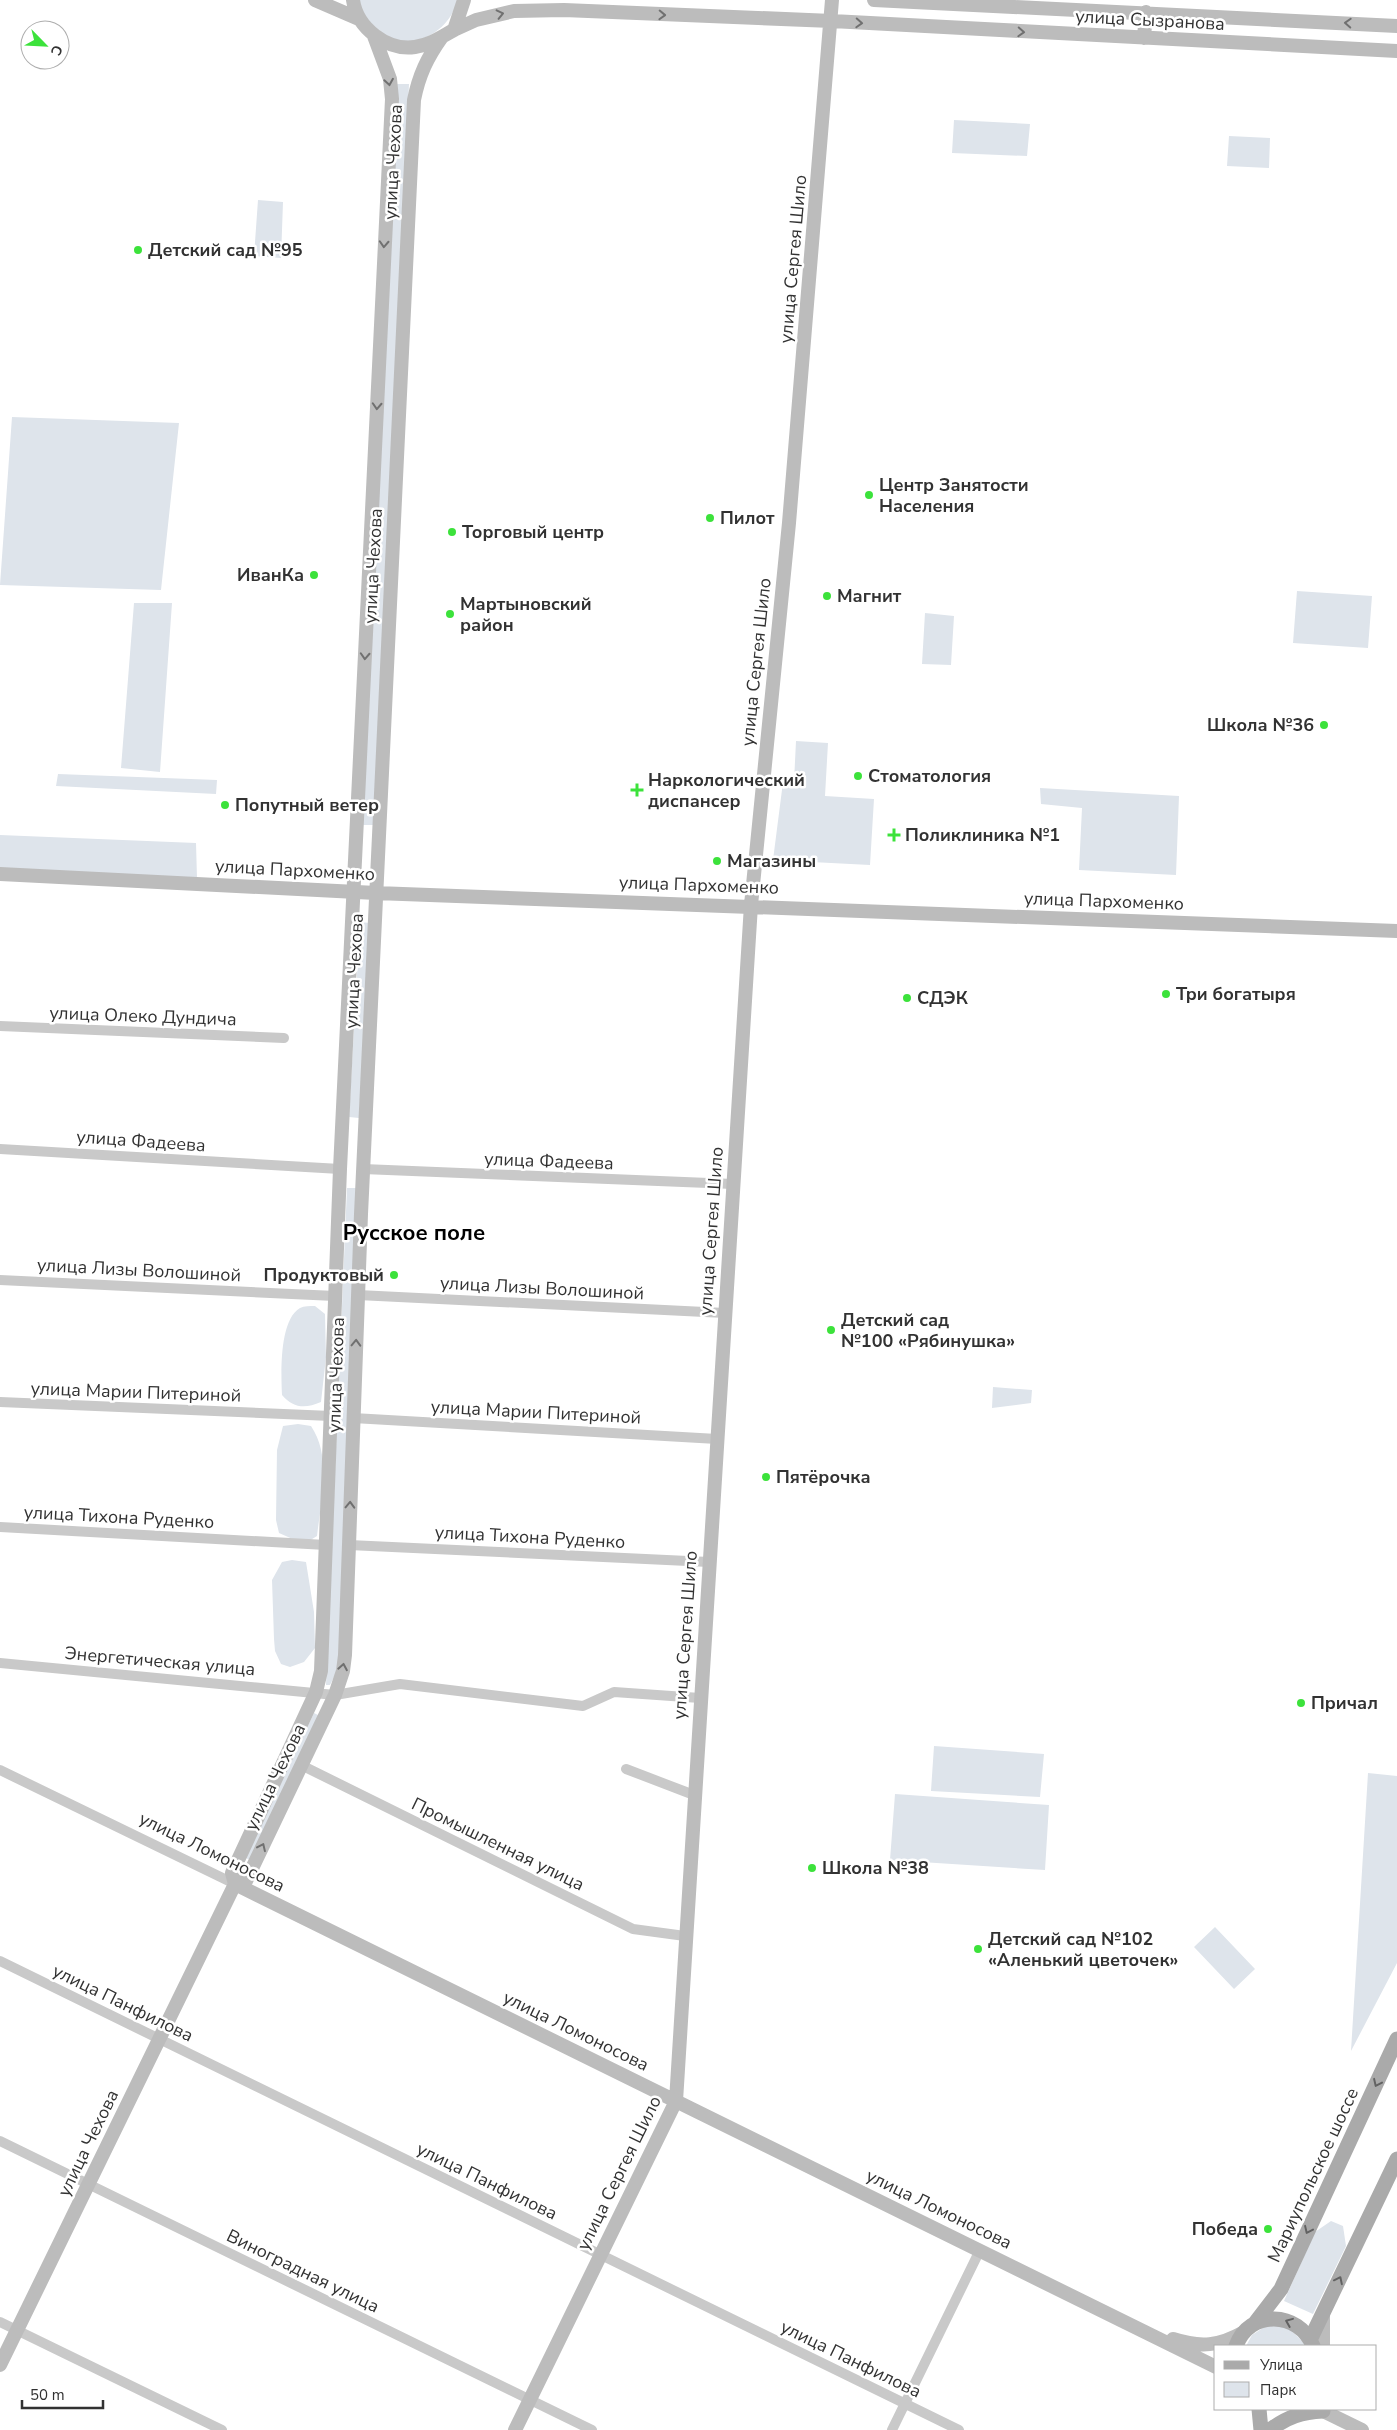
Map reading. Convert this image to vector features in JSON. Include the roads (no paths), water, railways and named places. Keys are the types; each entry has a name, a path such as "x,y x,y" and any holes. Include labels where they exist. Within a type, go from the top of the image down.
{"main road":[{"path":"315,0 359,19"},
{"path":"353,0 359,19 374,36"},
{"name":"улица Чехова","path":"235,1884 246,1881 335,1695 343,1671 345,1655 363,1169 414,100 418,80 425,61 448,33 464,0"},
{"name":"улица Сергея Шило","path":"515,2430 676,2101 751,906 788,533 832,22 832,0"},
{"name":"улица Сызранова","path":"874,0 1146,12 1397,26"},
{"name":"улица Сызранова","path":"374,36 396,46 413,48 429,44 448,33 494,15 532,10 832,22 1397,51"},
{"path":"1144,38 1146,12"},
{"name":"улица Чехова","path":"0,2365 235,1884 232,1873 316,1692 322,1662 340,1169 392,99 390,79 374,36"},
{"name":"улица Пархоменко","path":"0,874 376,893 1397,931"},
{"path":"340,1169 363,1169"},
{"name":"улица Ломоносова","path":"235,1884 1214,2366"},
{"name":"Мариупольское шоссе","path":"1237,2345 1281,2289 1397,2039"},
{"path":"1315,2344 1323,2314 1397,2159"},
{"path":"1250,2328 1268,2319 1288,2320 1304,2330 1315,2344"},
{"name":"улица Ломоносова","path":"1135,2326 1200,2345 1226,2342 1250,2328"},
{"path":"1259,2410 1261,2430"},
{"path":"1270,2430 1280,2410"},
{"path":"1270,2430 1292,2416 1307,2412 1329,2412 1362,2430"}],"street":[{"name":"улица Олеко Дундича","path":"0,1026 284,1038"},
{"name":"улица Фадеева","path":"0,1149 340,1169"},
{"name":"улица Фадеева","path":"363,1169 733,1184"},
{"name":"улица Лизы Волошиной","path":"0,1280 335,1296"},
{"name":"улица Лизы Волошиной","path":"358,1295 725,1313"},
{"name":"улица Марии Питериной","path":"0,1402 331,1416"},
{"name":"улица Марии Питериной","path":"353,1418 717,1439"},
{"name":"улица Тихона Руденко","path":"0,1527 326,1545"},
{"name":"улица Тихона Руденко","path":"349,1545 709,1562"},
{"name":"Энергетическая улица","path":"0,1663 335,1695"},
{"path":"335,1695 400,1684 583,1706 614,1692 700,1698"},
{"name":"Промышленная улица","path":"301,1764 633,1929 685,1936"},
{"path":"626,1769 694,1795"},
{"name":"улица Ломоносова","path":"0,1770 235,1884"},
{"name":"улица Панфилова","path":"0,1961 959,2430"},
{"name":"Виноградная улица","path":"0,2142 592,2430"},
{"path":"892,2430 980,2250"},
{"path":"0,2322 222,2430"}],"place":[{"name":"Детский сад №95","path":"138,250"},
{"name":"Центр Занятости Населения","path":"869,495"},
{"name":"Пилот","path":"710,518"},
{"name":"Торговый центр","path":"452,532"},
{"name":"ИванКа","path":"314,575"},
{"name":"Магнит","path":"827,596"},
{"name":"Мартыновский район","path":"450,614"},
{"name":"Школа №36","path":"1324,725"},
{"name":"Стоматология","path":"858,776"},
{"name":"Наркологический диспансер","path":"637,790"},
{"name":"Попутный ветер","path":"225,805"},
{"name":"Поликлиника №1","path":"894,835"},
{"name":"Магазины","path":"717,861"},
{"name":"Три богатыря","path":"1166,994"},
{"name":"СДЭК","path":"907,998"},
{"name":"Продуктовый","path":"394,1275"},
{"name":"Детский сад №100 «Рябинушка»","path":"831,1330"},
{"name":"Пятёрочка","path":"766,1477"},
{"name":"Причал","path":"1301,1703"},
{"name":"Школа №38","path":"812,1868"},
{"name":"Детский сад №102 «Аленький цветочек»","path":"978,1949"},
{"name":"Победа","path":"1268,2229"}],"district":[{"name":"Русское поле","path":"414,1232"}]}
